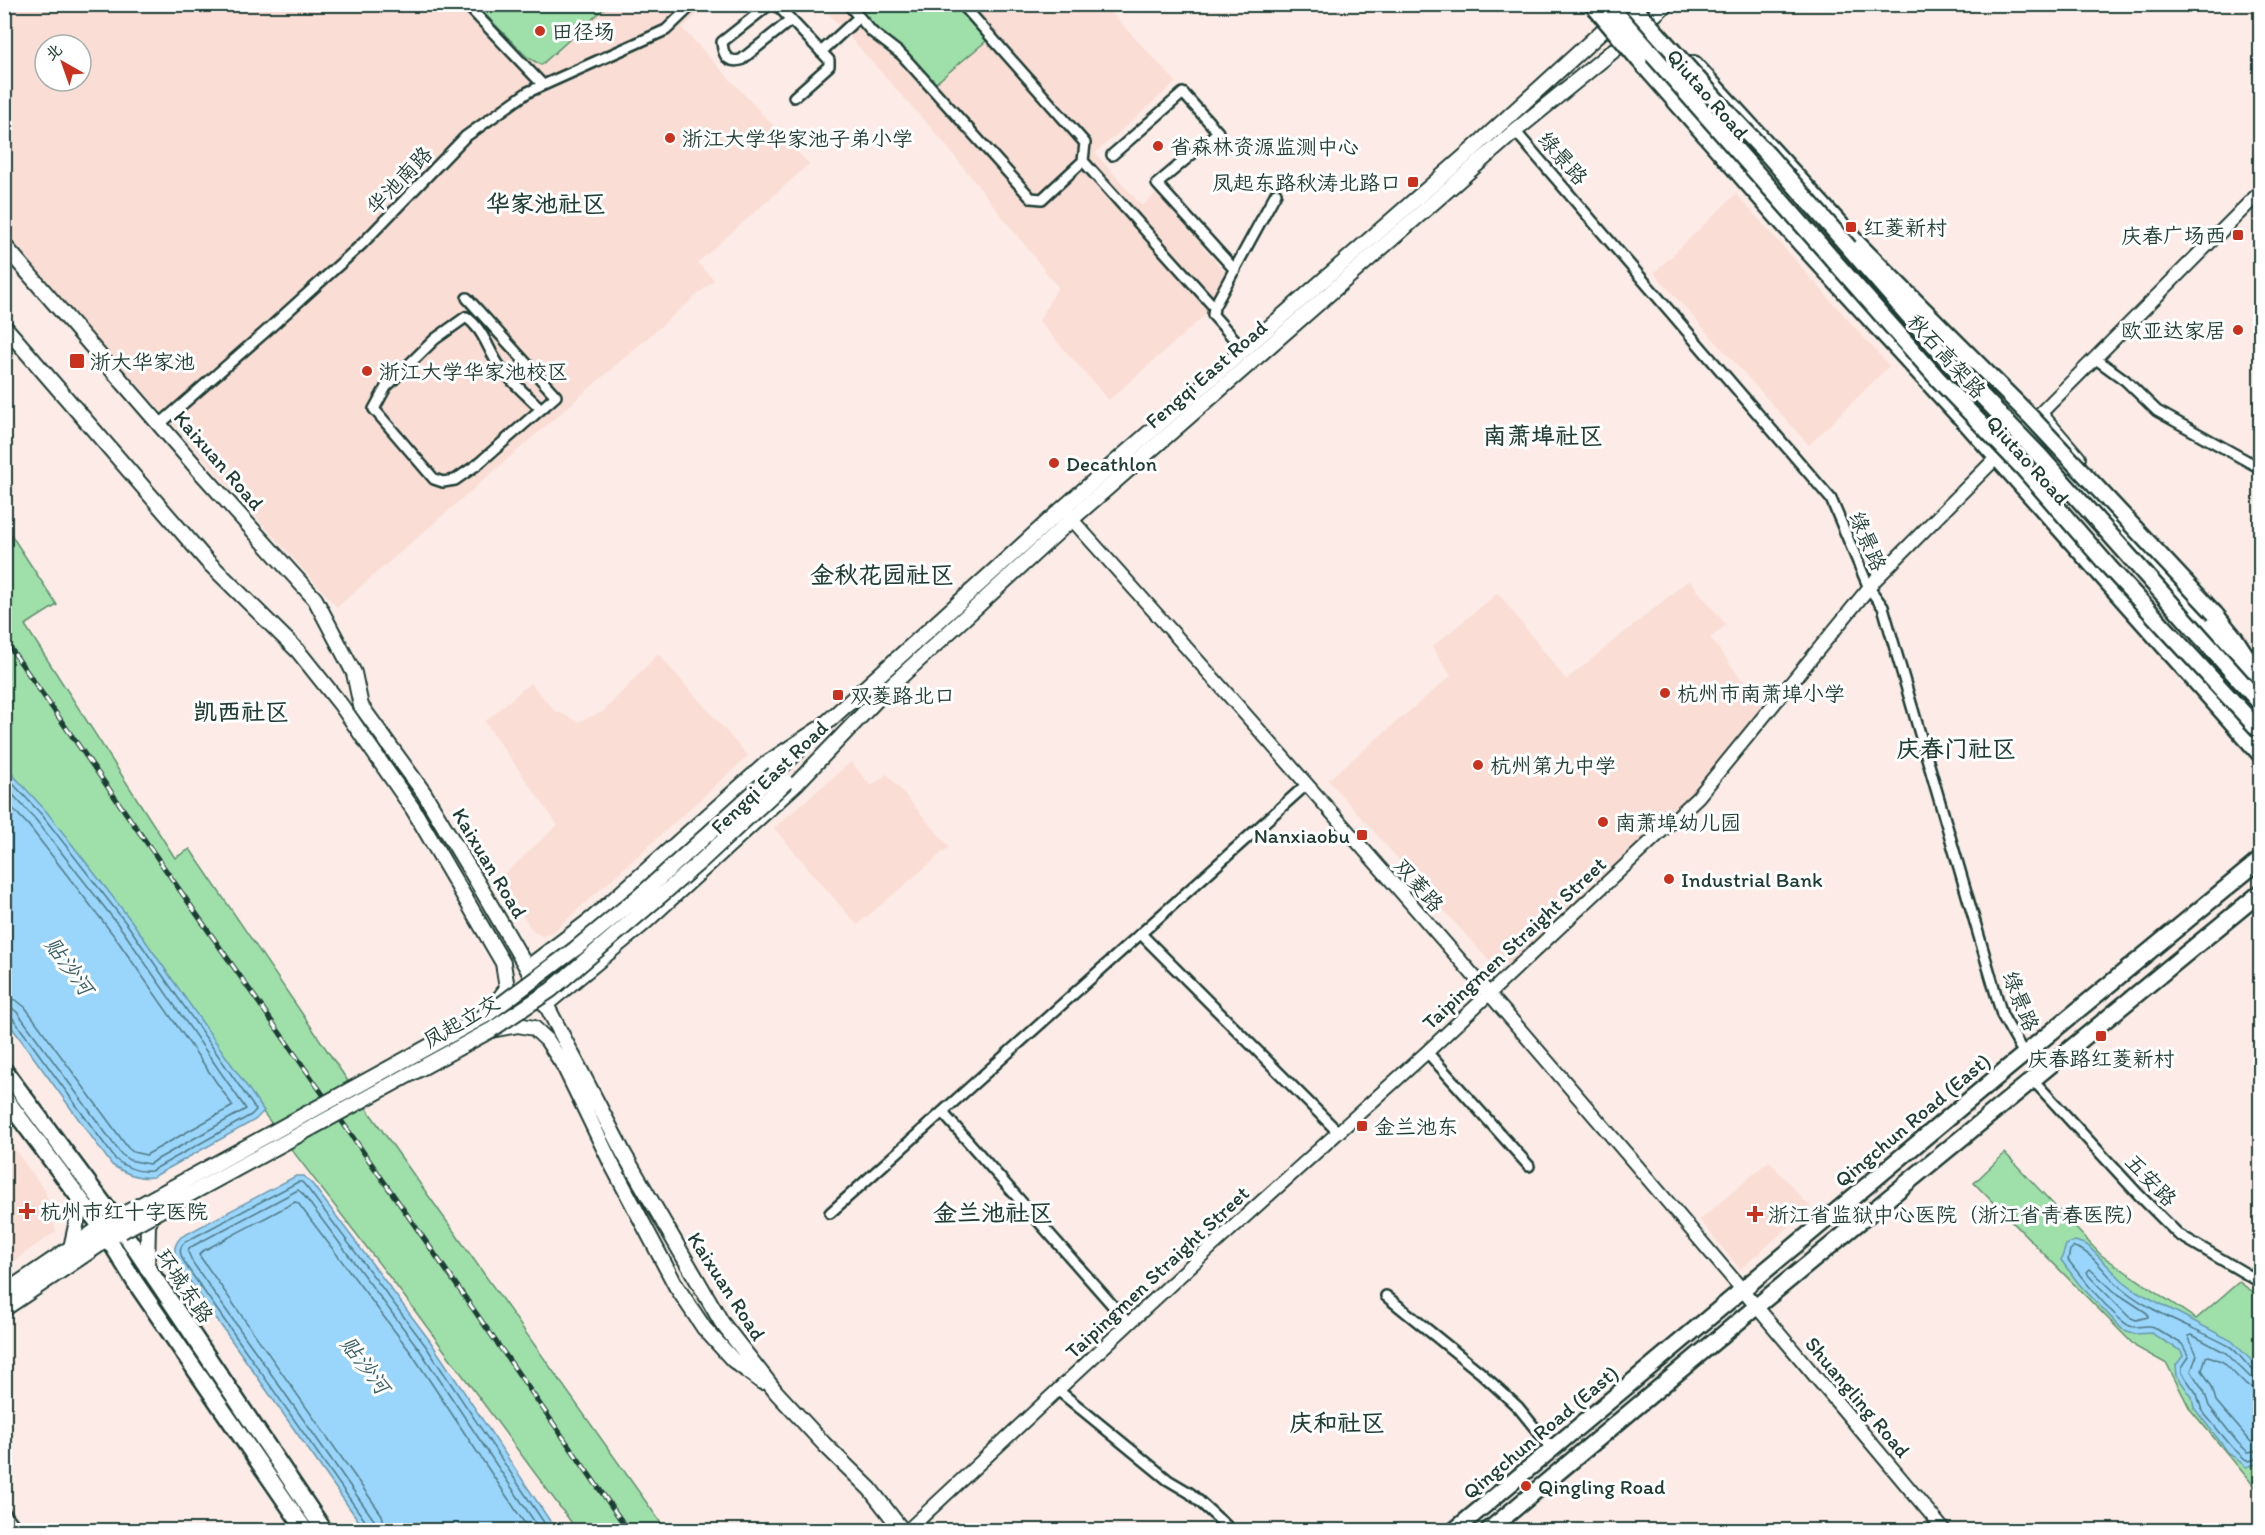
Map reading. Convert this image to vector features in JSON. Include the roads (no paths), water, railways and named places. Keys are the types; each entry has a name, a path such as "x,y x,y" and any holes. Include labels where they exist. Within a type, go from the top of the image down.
{"main road":[{"path":"1592,4 1773,213 1959,416"},
{"name":"Qiutao Road","path":"1599,4 1810,242 1959,416 1998,457 2260,754"},
{"name":"秋石高架路","path":"1608,4 1938,379 2023,468 2109,567 2260,731"},
{"name":"Fengqi East Road","path":"545,1005 643,924 796,783 884,692 1067,514 1244,350 1473,149 1632,4"},
{"name":"秋石高架路","path":"1632,4 1950,363 2039,455 2260,703"},
{"name":"Qiutao Road","path":"1639,4 1827,209 1941,339 2029,428 2216,632 2260,687"},
{"name":"Fengqi East Road","path":"526,968 593,918 767,763 823,726 1067,514 1666,4"},
{"path":"1769,156 2031,417 2216,614 2260,676"},
{"name":"Kaixuan Road","path":"4,245 160,424 201,465 315,599 354,673 362,706 424,794 526,968 624,1155 722,1323 776,1392 870,1489 902,1530"},
{"path":"4,326 207,561 298,651 341,705 413,809 503,963 507,988 488,1014"},
{"path":"2041,415 2260,668"},
{"name":"凤起立交","path":"4,1293 70,1248 104,1233 488,1014 575,949 884,692"},
{"name":"凤起立交","path":"118,1225 153,1214 491,1030 551,990 700,862 780,778 823,726"},
{"name":"Qingchun Road (East)","path":"1455,1530 2024,1054 2260,860"},
{"name":"Qingchun Road (East)","path":"1489,1530 1757,1306 2260,893"},
{"path":"491,1030 518,1025 534,1028 547,1040 564,1065 611,1163 676,1286 704,1328 733,1360 776,1392"},
{"name":"环城东路","path":"4,1070 118,1225 316,1528"},
{"name":"环城东路","path":"4,1097 78,1196 142,1292 316,1528"},
{"path":"70,1248 79,1212 78,1196"},
{"path":"147,1268 148,1225 153,1214"},
{"name":"凤起立交","path":"4,1309 104,1233"}],"street":[{"path":"466,4 543,85"},
{"name":"华池南路","path":"160,424 362,244 465,137 528,92 666,30 693,4"},
{"path":"770,4 722,42 727,58 734,61 741,60 791,20"},
{"path":"777,4 829,60 829,66 825,72 794,97"},
{"path":"848,4 872,32 902,55 1031,198 1042,199 1083,161 1085,143 962,4"},
{"path":"821,52 859,17"},
{"path":"1112,155 1183,93 1218,132 1157,184 1234,270"},
{"name":"绿景路","path":"1515,131 1831,499 1869,588 1883,607 2002,1015 2024,1054"},
{"path":"1083,161 1214,307"},
{"name":"Taipingmen Straight Street","path":"908,1530 1129,1324 1427,1052 1698,797 1869,588 2260,192"},
{"path":"1244,350 1213,315 1214,307 1276,193"},
{"path":"467,298 556,396 478,464 454,480 443,482 434,479 374,410 386,387 435,339 466,316 486,339 499,365 541,409"},
{"path":"2097,359 2124,380 2157,411 2260,468"},
{"name":"双菱路","path":"1067,514 1306,785 1743,1289"},
{"path":"830,1214 1306,785"},
{"path":"1142,935 1338,1132"},
{"path":"1427,1052 1529,1166"},
{"name":"五安路","path":"2033,1080 2178,1234 2260,1282"},
{"path":"943,1113 1129,1324"},
{"name":"Shuangling Road","path":"1743,1289 1944,1530"},
{"path":"1386,1296 1481,1373 1518,1407 1552,1449"},
{"path":"1059,1390 1168,1480 1190,1493 1231,1530"},
{"path":"4,1512 18,1530"}],"water":[{"name":"贴沙河","path":"4,765 46,811 133,923 264,1111 255,1120 153,1177 131,1175 112,1165 5,1018"},
{"name":"贴沙河","path":"296,1176 304,1176 313,1185 430,1341 556,1530 365,1530 182,1270 175,1254 181,1237"},
{"path":"2075,1241 2087,1245 2123,1281 2138,1292 2232,1341 2260,1369 2260,1463 2246,1467 2228,1452 2194,1408 2192,1397 2177,1376 2176,1365 2183,1356 2181,1351 2151,1333 2135,1334 2122,1329 2079,1284 2061,1260 2066,1245"}],"railway":[{"path":"4,639 628,1530"}],"place":[{"name":"田径场","path":"540,31"},
{"name":"浙江大学华家池子弟小学","path":"670,138"},
{"name":"省森林资源监测中心","path":"1158,146"},
{"name":"凤起东路秋涛北路口","path":"1413,182"},
{"name":"红菱新村","path":"1851,227"},
{"name":"庆春广场西","path":"2238,235"},
{"name":"欧亚达家居","path":"2238,330"},
{"name":"浙大华家池","path":"77,361"},
{"name":"浙江大学华家池校区","path":"367,371"},
{"name":"Decathlon","path":"1054,463"},
{"name":"杭州市南萧埠小学","path":"1665,693"},
{"name":"双菱路北口","path":"838,695"},
{"name":"杭州第九中学","path":"1478,765"},
{"name":"南萧埠幼儿园","path":"1603,822"},
{"name":"Nanxiaobu","path":"1362,835"},
{"name":"Industrial Bank","path":"1669,879"},
{"name":"庆春路红菱新村","path":"2101,1036"},
{"name":"金兰池东","path":"1362,1126"},
{"name":"杭州市红十字医院","path":"27,1211"},
{"name":"浙江省监狱中心医院（浙江省青春医院）","path":"1755,1214"},
{"name":"Qingling Road","path":"1526,1486"}],"district":[{"name":"华家池社区","path":"546,203"},
{"name":"南萧埠社区","path":"1543,435"},
{"name":"金秋花园社区","path":"882,574"},
{"name":"凯西社区","path":"241,711"},
{"name":"庆春门社区","path":"1956,748"},
{"name":"金兰池社区","path":"993,1212"},
{"name":"庆和社区","path":"1337,1422"}]}
